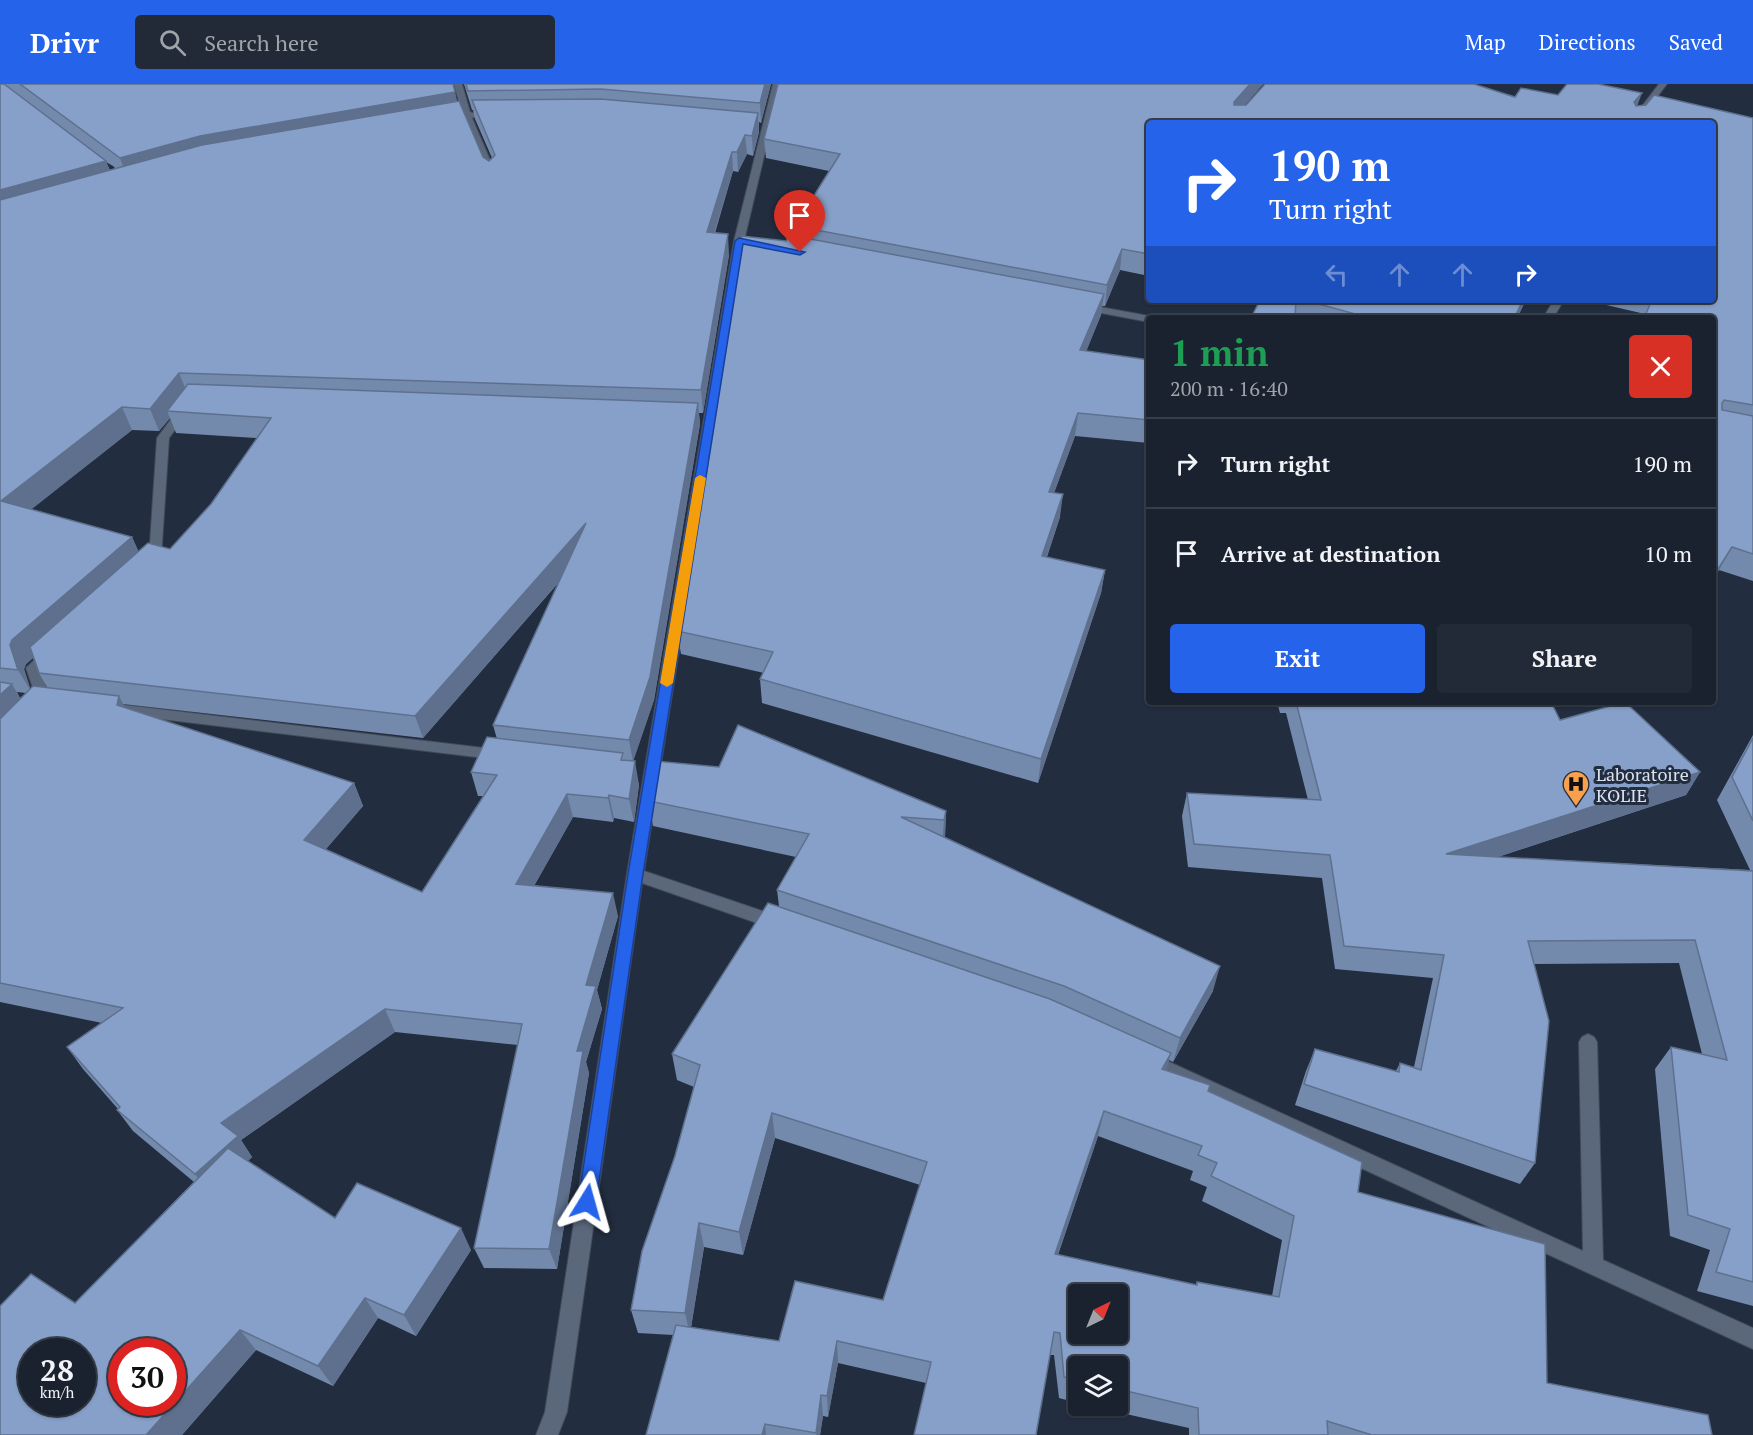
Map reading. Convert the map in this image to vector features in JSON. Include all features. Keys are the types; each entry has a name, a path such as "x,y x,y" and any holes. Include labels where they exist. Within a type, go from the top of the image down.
{"street":[{"path":"458,84 467,115 494,176"},
{"path":"547,1435 556,1412 635,874 646,772 704,418 744,242 761,127 777,84"},
{"path":"1635,120 1663,84"},
{"path":"1745,84 1753,84"},
{"path":"431,122 467,115 490,115"},
{"path":"1068,304 1146,318"},
{"path":"147,567 155,559 163,438 192,399"},
{"path":"50,702 33,668 59,644"},
{"path":"22,699 50,702"},
{"path":"30,716 50,702"},
{"path":"103,708 512,756"},
{"path":"635,874 794,928"},
{"path":"1588,1042 1593,1266"},
{"path":"1129,1052 1753,1339"}],"building":[{"path":"0,84 4,84 106,161 0,190"},
{"path":"20,84 453,84 455,92 200,136 120,158"},
{"path":"466,84 765,84 760,103 601,89 468,91"},
{"path":"778,84 1250,84 1234,102 1234,105 1246,105 1265,84 1474,84 1515,97 1521,88 1558,95 1567,84 1598,84 1642,93 1634,102 1636,106 1646,105 1654,95 1753,118 1753,405 1724,400 1722,410 1753,416 1753,554 1732,547 1716,572 1716,315 1645,315 1651,303 1716,303 1716,120 1146,120 1146,253 1122,249 1107,285 795,226 840,154 764,139"},
{"path":"601,99 758,113 752,136 745,135 737,152 732,152 707,232 728,234 701,390 179,373 150,409 122,407 1,501 132,537 12,640 10,645 18,670 0,668 0,200 202,145 459,101 483,157 489,161 495,155 472,100"},
{"path":"789,235 1104,294 1080,350 1146,360 1146,420 1078,413 1049,492 1063,494 1042,556 1105,570 1041,759 760,679 773,652 677,631 742,236 786,241"},
{"path":"1258,303 1296,303 1295,315 1252,315"},
{"path":"1315,303 1522,303 1516,315 1359,315"},
{"path":"188,384 698,403 650,677 629,740 493,725 586,523 415,716 39,673 30,647 148,543 170,549 211,504 271,418 167,411"},
{"path":"0,682 12,684 0,695"},
{"path":"33,686 119,696 117,705 354,783 304,840 422,892 497,775 471,772 487,737 623,753 621,760 635,761 629,799 609,795 608,798 567,794 516,884 613,893 586,985 596,986 577,1051 583,1051 549,1249 474,1248 522,1024 385,1009 221,1123 238,1136 195,1174 117,1110 120,1107 67,1047 123,1008 0,983 0,719"},
{"path":"1297,705 1552,705 1560,720 1614,705 1628,705 1700,772 1446,854 1753,871 1753,1282 1716,1272 1730,1229 1688,1215 1671,1047 1727,1060 1695,940 1528,941 1549,1021 1535,1163 1304,1084 1315,1049 1399,1072 1400,1063 1421,1070 1444,955 1344,946 1330,855 1194,844 1187,793 1321,800"},
{"path":"738,725 946,811 944,820 901,817 1220,966 1180,1038 1064,986 777,890 809,834 649,801 655,761 719,767"},
{"path":"1753,738 1753,821 1732,777"},
{"path":"768,903 1050,999 1171,1053 1162,1069 1210,1085 1208,1091 1362,1162 1358,1192 1545,1244 1547,1383 1708,1415 1712,1435 1372,1435 1327,1421 1328,1435 1199,1435 1198,1408 1128,1391 1128,1356 1068,1356 1068,1378 1064,1377 1060,1333 1054,1332 1036,1435 914,1435 931,1362 837,1341 827,1396 821,1395 816,1433 765,1424 762,1435 646,1435 676,1325 779,1341 795,1281 883,1300 927,1162 772,1113 739,1232 699,1223 685,1313 631,1310 642,1251 675,1156 700,1065 672,1054","holes":["1104,1111 1202,1146 1198,1155 1217,1163 1211,1176 1294,1216 1279,1297 1197,1282 1197,1285 1055,1254"]},
{"path":"228,1148 335,1218 357,1183 461,1228 404,1315 365,1298 318,1366 240,1330 186,1390 186,1338 108,1338 108,1416 163,1416 146,1435 0,1435 0,1306 31,1274 75,1303"}],"slow traffic":[{"path":"667,683 700,478"}],"place":[{"name":"Laboratoire KOLIE","path":"1576,807"}],"route":[{"path":"587,1202 635,874 739,241 800,252"}]}
